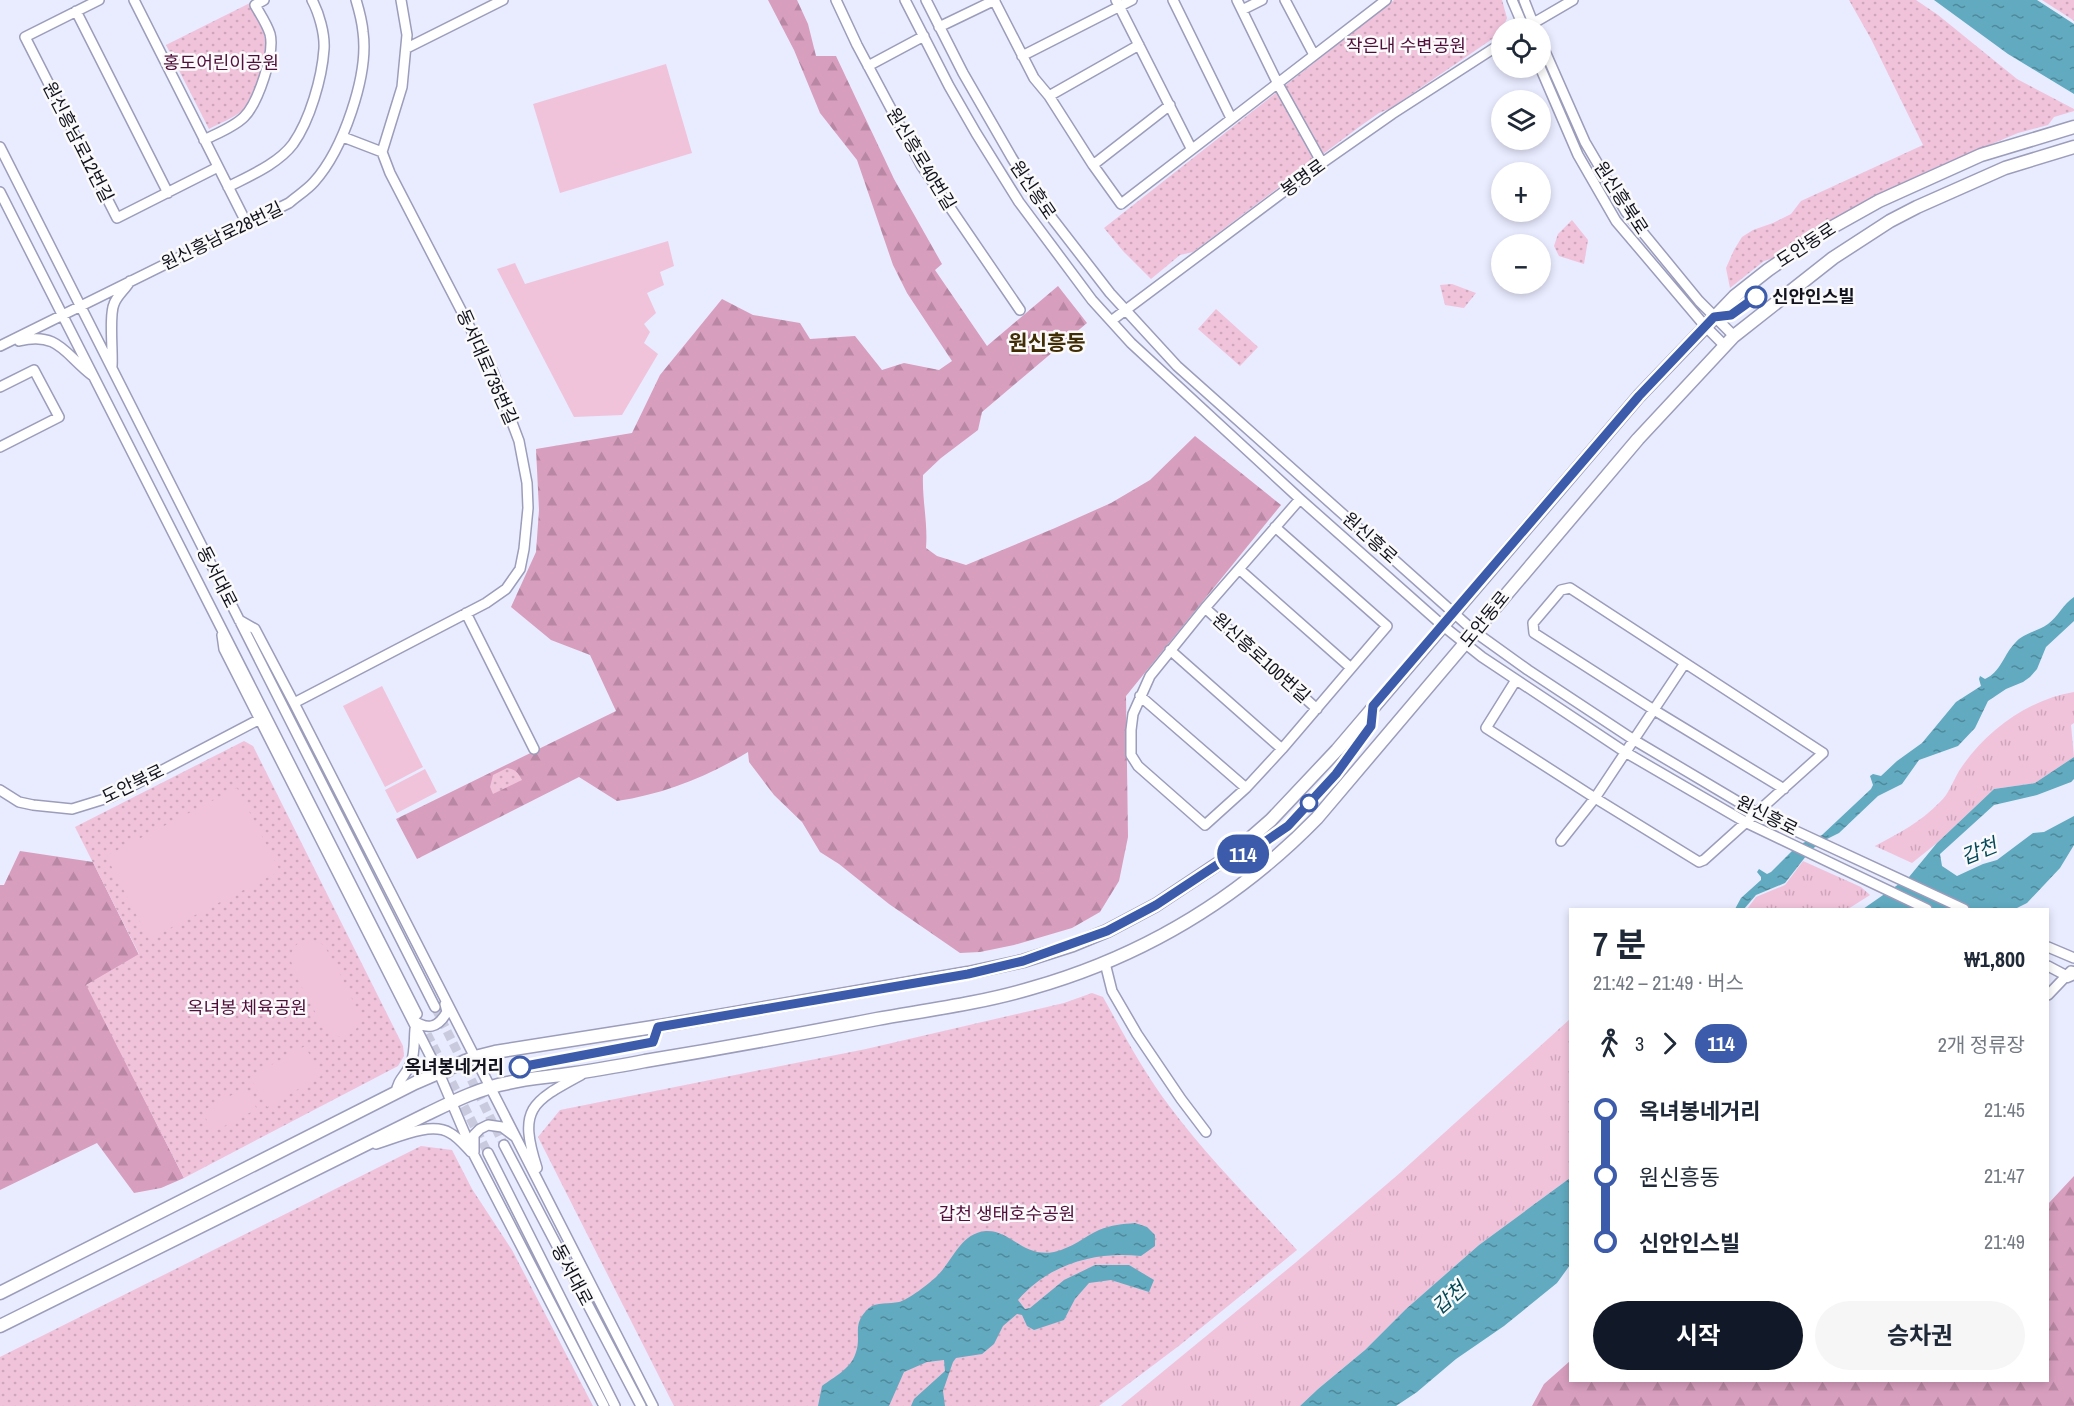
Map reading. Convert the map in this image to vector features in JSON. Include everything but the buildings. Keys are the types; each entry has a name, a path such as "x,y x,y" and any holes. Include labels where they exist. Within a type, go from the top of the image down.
{"main road":[{"name":"도안동로","path":"0,1293 396,1093 475,1057 968,974 1023,961 1107,931 1156,905 1232,855 1271,820 1336,750 1639,396 1735,296 1820,234 1871,206 1981,155 2074,128"},
{"name":"도안동로","path":"0,1326 348,1152 452,1103 490,1088 507,1083 586,1072 965,1003 1032,988 1138,949 1241,886 1306,830 1638,439 1729,340 1833,258 1890,221 2005,168 2074,147"}],"street":[{"name":"원신흥남로12번길","path":"99,0 25,37 117,218 218,167"},
{"path":"134,0 247,224"},
{"path":"204,140 233,125 244,117 254,104 270,52 270,34 255,5 264,0"},
{"path":"228,187 261,169 292,145 313,102 324,47 322,30 312,0"},
{"name":"원신흥남로28번길","path":"1,346 289,203 315,181 343,137 359,83 363,61 363,32 357,0"},
{"path":"343,137 382,152 402,87 407,48 401,0"},
{"path":"407,48 503,0"},
{"name":"원신흥로40번길","path":"836,0 921,165 1020,310"},
{"name":"원신흥로","path":"905,0 965,114 1019,202 1081,284 1111,321 1187,397 1300,499 1465,644 1625,752 1747,823 1925,908"},
{"name":"원신흥로","path":"926,0 987,118 1038,200 1125,310 1177,366 1475,632 1634,740 1757,813 1962,908"},
{"path":"939,27 994,0 1034,78 1049,96 1121,204 1386,0"},
{"path":"1022,56 1118,3 1132,0"},
{"path":"1173,0 1231,118"},
{"path":"1237,0 1278,84 1322,164"},
{"path":"1242,10 1262,0"},
{"path":"1285,0 1314,55"},
{"path":"1512,0 1523,18"},
{"path":"1524,0 1527,18"},
{"path":"1544,18 1573,0"},
{"path":"1118,3 1191,148"},
{"path":"76,11 168,193"},
{"path":"868,66 924,36"},
{"path":"1049,96 1139,45"},
{"name":"봉명로","path":"1111,321 1392,114 1491,50"},
{"name":"원신흥북로","path":"1551,65 1585,142 1626,212 1709,321"},
{"name":"원신흥북로","path":"1545,78 1578,155 1616,221 1729,340"},
{"path":"1093,165 1170,105"},
{"name":"동서대로","path":"0,147 435,1007"},
{"name":"동서대로735번길","path":"294,703 466,614 506,589 520,569 526,532 528,508 524,463 519,441 493,372 390,173 382,152"},
{"name":"동서대로","path":"0,192 417,1014"},
{"path":"112,369 112,308 130,281"},
{"path":"1,346 28,338 53,341 95,378"},
{"path":"0,387 34,370 59,417 0,447"},
{"name":"원신흥로100번길","path":"1246,788 1205,825 1138,766 1131,755 1133,714 1150,676 1170,650 1300,499"},
{"path":"1140,696 1246,788 1387,626 1275,527"},
{"path":"1239,569 1351,668"},
{"path":"1516,680 1486,728 1699,862 1747,823 1757,813 1784,789 1823,753 1570,588 1561,590 1533,623 1534,633 1784,789"},
{"name":"원신흥로100번길","path":"1205,608 1317,709"},
{"path":"466,614 534,749"},
{"path":"239,620 255,629 294,703 653,1406"},
{"path":"221,628 224,649 439,1073 474,1155 604,1406"},
{"path":"1170,650 1282,749"},
{"path":"1561,841 1595,798 1685,663"},
{"name":"도안북로","path":"0,790 19,802 72,809 111,797 260,719"},
{"path":"2049,948 2074,958"},
{"path":"1104,963 1112,991 1137,1034 1181,1099 1206,1131"},
{"path":"2049,966 2072,972"},
{"path":"2049,994 2072,972"},
{"path":"406,1010 412,1020 422,1026 433,1026 442,1021 447,1012 442,990"},
{"path":"396,1093 398,1082 411,1064 415,1027"},
{"path":"546,1193 528,1134 528,1123 532,1110 549,1093 586,1072"},
{"path":"474,1155 474,1135 488,1125 502,1127 518,1141"},
{"path":"348,1152 424,1129 444,1130 453,1134 474,1155"},
{"name":"동서대로","path":"504,1144 641,1406"},
{"name":"동서대로","path":"488,1153 615,1406"}],"green space":[{"path":"768,0 797,0 808,24 816,56 836,56 894,179 942,264 935,270 987,346 1058,286 1087,323 982,412 978,430 923,475 926,548 937,556 966,565 1055,528 1111,503 1150,480 1195,436 1281,505 1126,696 1128,837 1119,881 1100,912 1072,928 1014,945 980,952 960,953 889,904 839,864 820,852 802,822 774,795 749,762 748,752 685,783 652,794 617,801 579,777 417,859 396,819 616,711 590,655 551,640 511,607 536,552 539,510 536,449 632,433 660,375 722,299 753,315 800,323 810,339 855,336 882,370 904,363 939,370 952,361 907,293 893,265 857,160 820,113 794,50"},
{"name":"작은내 수변공원","path":"1394,0 1502,0 1507,18 1491,18 1491,40 1359,127 1193,252 1180,255 1151,279 1104,228"},
{"path":"1849,0 1916,0 2017,79 2074,111 2054,117 2048,125 2018,133 1877,195 1822,227 1780,256 1764,261 1730,288 1726,268 1742,237 1791,214 1801,201 1923,145 1871,39"},
{"path":"2042,0 2074,0 2074,21 2073,20"},
{"name":"홍도어린이공원","path":"250,3 264,34 266,50 261,69 245,108 235,116 209,129 166,45"},
{"path":"666,64 692,153 560,193 533,104"},
{"path":"1572,220 1588,240 1584,264 1559,256 1554,246 1558,234"},
{"path":"668,241 674,266 660,272 664,285 647,293 656,313 644,324 650,332 644,343 658,354 622,415 574,417 497,269 515,263 525,284"},
{"path":"1452,284 1476,293 1464,308 1445,305 1440,285"},
{"path":"1216,309 1258,347 1240,366 1198,329"},
{"path":"382,686 423,767 385,787 343,706"},
{"path":"2074,692 2074,723 2071,725 2074,757 2035,783 1994,789 1937,843 1912,863 1875,846 1909,827 1933,809 1946,795 1969,756 1994,731 2040,702"},
{"name":"옥녀봉 체육공원","path":"244,741 253,746 403,1046 404,1056 398,1066 184,1178 86,985 139,954 75,827"},
{"path":"507,768 516,771 522,780 493,794 490,787 493,775"},
{"path":"425,769 437,792 397,813 385,790"},
{"path":"237,788 280,871 149,939 106,856"},
{"path":"20,851 93,862 139,955 87,985 184,1178 161,1188 134,1193 97,1143 0,1190 0,885 4,885"},
{"path":"1803,861 1861,887 1870,895 1850,908 1748,908 1756,897 1785,885"},
{"path":"307,939 324,946 357,1011 359,1023 356,1029 347,1036 329,1033 324,1028 292,966 293,949"},
{"name":"갑천 생태호수공원","path":"1092,993 1103,997 1143,1067 1185,1126 1297,1250 1180,1345 1099,1406 674,1406 538,1137 560,1110 866,1049 1064,1003"},
{"path":"1569,1020 1569,1179 1479,1245 1406,1309 1365,1350 1300,1406 1121,1406 1295,1263 1401,1172"},
{"path":"305,1046 321,1076 267,1107 250,1077"},
{"path":"245,1088 257,1109 213,1132 202,1111"},
{"path":"421,1146 452,1150 472,1189 512,1250 593,1406 0,1406 0,1357"},
{"path":"2074,1176 2074,1406 1532,1406 1544,1384 1569,1362 1569,1382 2049,1382 2049,1203"}],"water":[{"path":"1934,0 2037,0 2074,24 2074,94 2008,54"},
{"path":"2074,597 2074,621 2046,647 2037,669 2030,677 1988,701 1975,728 1958,746 1919,760 1902,784 1878,796 1839,833 1821,842 1810,851 1785,883 1756,895 1745,908 1736,908 1741,898 1761,880 1757,872 1759,869 1767,874 1771,872 1798,845 1822,835 1871,789 1873,785 1870,776 1873,774 1881,776 1922,743 1956,702 1981,686 1980,676 1985,679 1995,672 2018,640 2048,624"},
{"path":"2074,757 2074,779 2071,782 2037,795 1994,805 1940,854 1942,866 1957,876 1997,860 2033,833 2044,832 2074,816 2074,845 2060,868 2027,903 2017,908 1864,908 1909,877 1937,843 1994,789 2035,783"},
{"name":"갑천","path":"1569,1179 1569,1266 1557,1283 1504,1326 1456,1359 1417,1392 1396,1406 1300,1406 1365,1350 1406,1309 1479,1245"},
{"path":"1135,1223 1147,1227 1155,1235 1155,1246 1141,1256 1107,1256 1074,1263 1044,1277 1018,1300 1025,1309 1030,1308 1064,1280 1095,1265 1129,1265 1154,1280 1149,1292 1111,1280 1089,1283 1075,1299 1064,1320 1034,1330 1027,1326 1022,1315 1017,1314 1003,1326 994,1344 982,1354 956,1358 943,1391 945,1406 911,1406 914,1399 945,1371 944,1360 927,1362 904,1372 889,1406 818,1406 822,1386 853,1360 857,1348 858,1325 863,1314 872,1306 899,1302 919,1291 943,1270 963,1242 970,1237 986,1231 995,1232 1025,1248 1043,1253 1067,1248 1104,1228"}],"tunnel":[{"path":"435,1007 504,1145"},
{"path":"421,1022 488,1153"}],"bus line":[{"name":"114","path":"520,1067 653,1042 658,1027 968,974 1023,961 1107,931 1156,905 1232,855 1247,854 1288,826 1336,774 1371,726 1373,706 1639,396 1714,317 1731,315 1756,297"}],"place":[{"name":"신안인스빌","path":"1756,297"},
{"name":"옥녀봉네거리","path":"520,1067"}],"district":[{"name":"원신흥동","path":"1047,343"}]}
